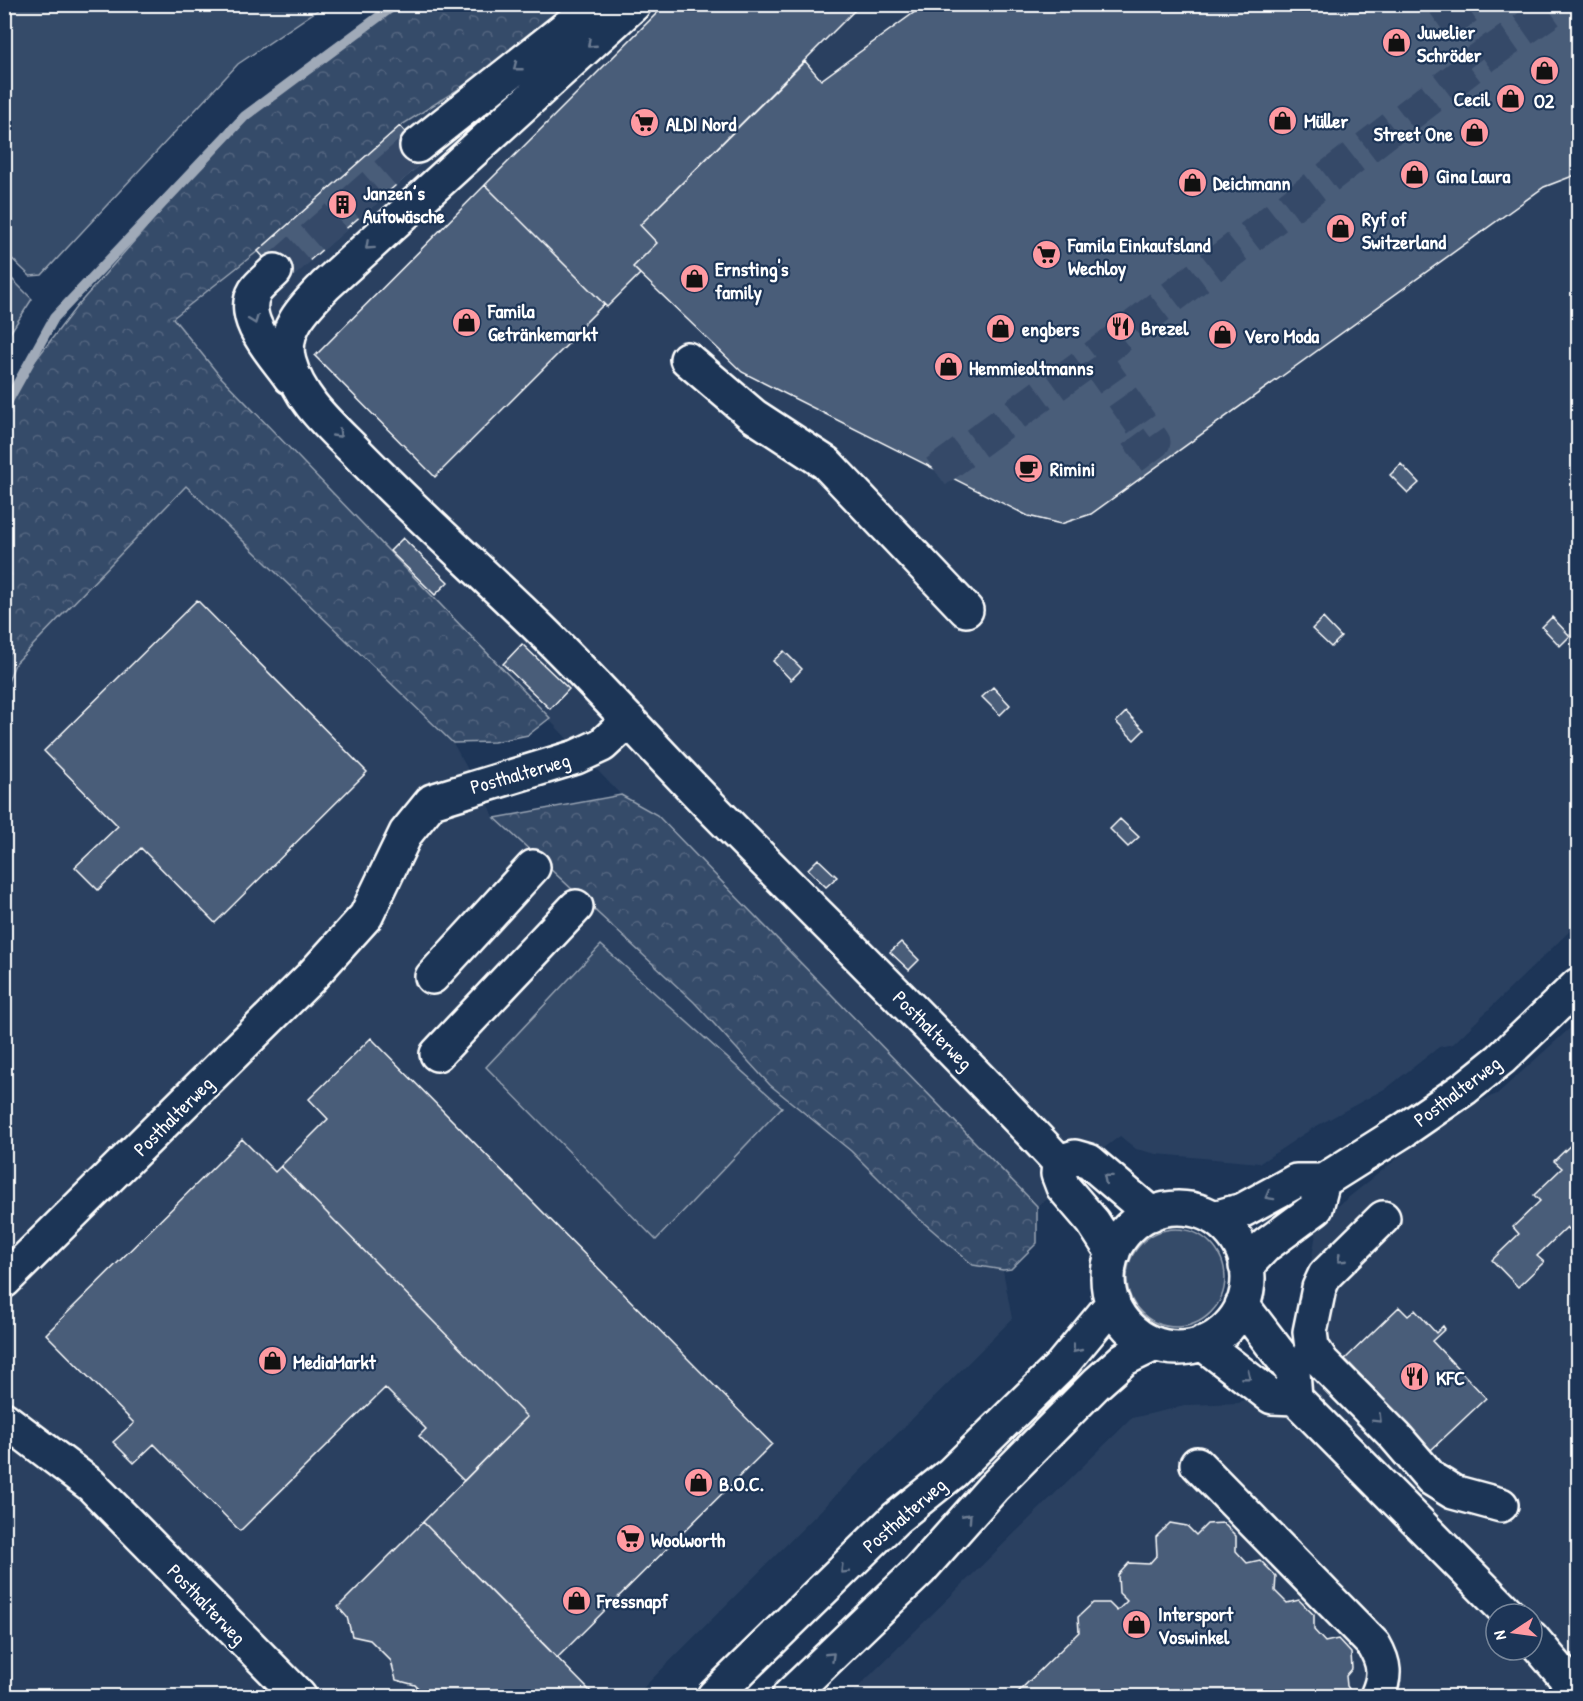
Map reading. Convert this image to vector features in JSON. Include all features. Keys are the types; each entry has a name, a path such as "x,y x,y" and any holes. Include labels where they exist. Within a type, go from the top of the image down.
{"lane":[{"path":"417,146 596,4"},
{"path":"307,401 288,361 288,336 299,313 326,285 634,4"},
{"path":"275,271 255,291 249,307 255,325 307,401 412,510 537,626 629,720"},
{"path":"687,359 754,416 826,463 966,610"},
{"name":"Posthalterweg","path":"4,1281 303,985 366,916 406,833 432,801 576,757 602,745 629,720 969,1066 1059,1162 1058,1174 1063,1187 1093,1222 1113,1253"},
{"path":"432,977 533,867"},
{"path":"436,1054 576,907"},
{"name":"Posthalterweg","path":"1323,1181 1465,1088 1522,1039 1578,986"},
{"path":"1059,1162 1075,1157 1089,1161 1150,1214"},
{"path":"1214,1218 1243,1210 1296,1180 1323,1181 1316,1208 1266,1245 1246,1266"},
{"path":"1172,1208 1193,1210 1214,1218 1231,1231 1242,1251 1246,1266 1246,1293 1242,1305 1226,1329 1192,1347 1174,1348 1155,1344 1137,1335 1122,1321 1113,1303 1108,1282 1113,1253 1127,1230 1150,1214 1172,1208"},
{"path":"1383,1218 1325,1275 1319,1288 1310,1332 1312,1347 1322,1362 1395,1436 1432,1479 1453,1492 1501,1505"},
{"name":"Posthalterweg","path":"714,1696 896,1518 952,1473 1027,1400 1071,1355 1113,1303"},
{"path":"1242,1305 1293,1372 1295,1398 1497,1602"},
{"path":"1202,1343 1226,1359 1272,1397 1295,1398"},
{"path":"789,1696 920,1570 993,1488 1091,1389 1124,1359 1155,1344"},
{"name":"Posthalterweg","path":"4,1419 91,1485 299,1696"},
{"path":"1197,1464 1374,1645 1383,1662 1384,1681 1377,1696"},
{"path":"1544,1652 1578,1692"}],"shaded area":[{"path":"574,5 1578,5 1578,923 1453,1044 1439,1047 1388,1087 1313,1128 1260,1163 1157,1154 1136,1149 1120,1136 1096,1154 1057,1193 1037,1206 657,815 621,795 219,374 173,318 258,251 400,126 465,85"},
{"path":"186,485 453,743 495,818 694,1002 770,1085 851,1151 917,1217 973,1265 1003,1270 1012,1319 635,1696 5,1696 5,689 15,665"},
{"path":"1578,1021 1578,1696 849,1696 1132,1418 1189,1405 1239,1403 1262,1388 1295,1355 1318,1222 1434,1129 1478,1102 1497,1094"}],"green space":[{"path":"4,5 325,5 238,64 42,275 30,276 5,252"},
{"path":"400,5 574,5 465,85 400,126 258,251 173,318 219,375 550,718 528,735 494,742 453,743 186,486 15,664 5,689 5,400 77,306 238,123 372,22"},
{"path":"5,272 32,299 5,341"},
{"path":"621,795 657,815 1037,1206 1037,1243 1011,1269 1003,1270 973,1265 917,1217 851,1151 770,1085 694,1002 495,818"},
{"path":"601,945 782,1107 656,1240 486,1067"},
{"path":"1176,1229 1195,1233 1211,1243 1221,1259 1225,1278 1221,1297 1211,1313 1195,1323 1176,1327 1157,1323 1141,1313 1131,1297 1127,1278 1131,1259 1141,1243 1157,1233"}],"building":[{"name":"ALDI Nord","path":"666,4 861,4 640,225 657,243 633,267 640,274 607,307 485,185"},
{"name":"Famila Einkaufsland Wechloy","path":"926,4 1578,4 1578,174 1544,187 1091,514 1061,524 1028,516 742,372 633,267 657,243 640,225 805,61 821,80"},
{"name":"Janzen’s Autowäsche","path":"400,126 427,158 285,282 258,251"},
{"name":"Famila Getränkemarkt","path":"485,185 604,304 567,341 569,343 435,477 315,356"},
{"path":"1401,464 1419,483 1408,493 1390,475"},
{"path":"403,538 448,582 435,595 390,551"},
{"path":"197,600 367,772 215,923 141,848 98,890 75,867 118,826 44,751"},
{"path":"1552,617 1570,636 1560,646 1542,627"},
{"path":"1323,618 1341,637 1331,647 1312,629"},
{"path":"522,644 569,689 550,709 503,664"},
{"path":"784,651 802,669 791,680 773,661"},
{"path":"993,687 1010,705 1000,715 982,697"},
{"path":"1126,712 1144,730 1134,740 1116,722"},
{"path":"1120,819 1139,837 1128,847 1110,829"},
{"path":"818,859 837,877 826,887 808,869"},
{"path":"901,942 919,960 909,970 890,952"},
{"path":"371,1038 772,1444 557,1658 423,1522 527,1417 281,1166 328,1119 309,1099"},
{"path":"1578,1138 1578,1239 1567,1227 1537,1256 1544,1262 1518,1287 1492,1260 1519,1234 1513,1227 1540,1201 1534,1195 1562,1168 1554,1161"},
{"name":"MediaMarkt","path":"242,1139 275,1172 281,1166 527,1417 464,1481 419,1436 426,1429 385,1388 240,1531 154,1444 134,1463 113,1442 134,1423 46,1334"},
{"name":"KFC","path":"1399,1307 1408,1316 1415,1310 1436,1333 1443,1326 1445,1329 1432,1341 1486,1398 1431,1450 1394,1411 1387,1418 1373,1403 1381,1396 1345,1359"},
{"path":"423,1522 595,1696 426,1696 415,1685 396,1680 391,1661 370,1640 352,1636 347,1617 338,1607"},
{"path":"1170,1523 1187,1526 1196,1535 1207,1524 1223,1523 1236,1536 1236,1551 1247,1563 1260,1560 1276,1576 1275,1591 1287,1603 1299,1600 1314,1615 1314,1630 1325,1642 1338,1639 1351,1653 1352,1669 1346,1676 1347,1686 1354,1696 1014,1696 1079,1632 1078,1617 1093,1603 1109,1603 1117,1611 1127,1601 1119,1593 1118,1575 1129,1563 1149,1564 1157,1555 1156,1537"}],"waterway":[{"path":"4,408 54,318 245,116 396,4"}],"tunnel":[{"path":"1444,4 1483,58"},
{"path":"936,472 1094,357 1483,58 1560,4"},
{"path":"275,271 417,146"},
{"path":"1094,357 1154,442 1127,462"}],"place":[{"name":"Juwelier Schröder","path":"1396,42"},
{"name":"O2","path":"1544,70"},
{"name":"Cecil","path":"1511,98"},
{"name":"Müller","path":"1283,120"},
{"name":"ALDI Nord","path":"645,123"},
{"name":"Street One","path":"1474,133"},
{"name":"Gina Laura","path":"1415,175"},
{"name":"Deichmann","path":"1192,182"},
{"name":"Janzen’s Autowäsche","path":"342,204"},
{"name":"Ryf of Switzerland","path":"1341,229"},
{"name":"Famila Einkaufsland Wechloy","path":"1047,255"},
{"name":"Ernsting's family","path":"694,279"},
{"name":"Famila Getränkemarkt","path":"467,322"},
{"name":"Brezel","path":"1120,327"},
{"name":"engbers","path":"1001,328"},
{"name":"Vero Moda","path":"1223,335"},
{"name":"Hemmieoltmanns","path":"948,367"},
{"name":"Rimini","path":"1029,468"},
{"name":"MediaMarkt","path":"272,1361"},
{"name":"KFC","path":"1415,1377"},
{"name":"B.O.C.","path":"698,1483"},
{"name":"Woolworth","path":"630,1539"},
{"name":"Fressnapf","path":"576,1600"},
{"name":"Intersport Voswinkel","path":"1137,1625"}]}
